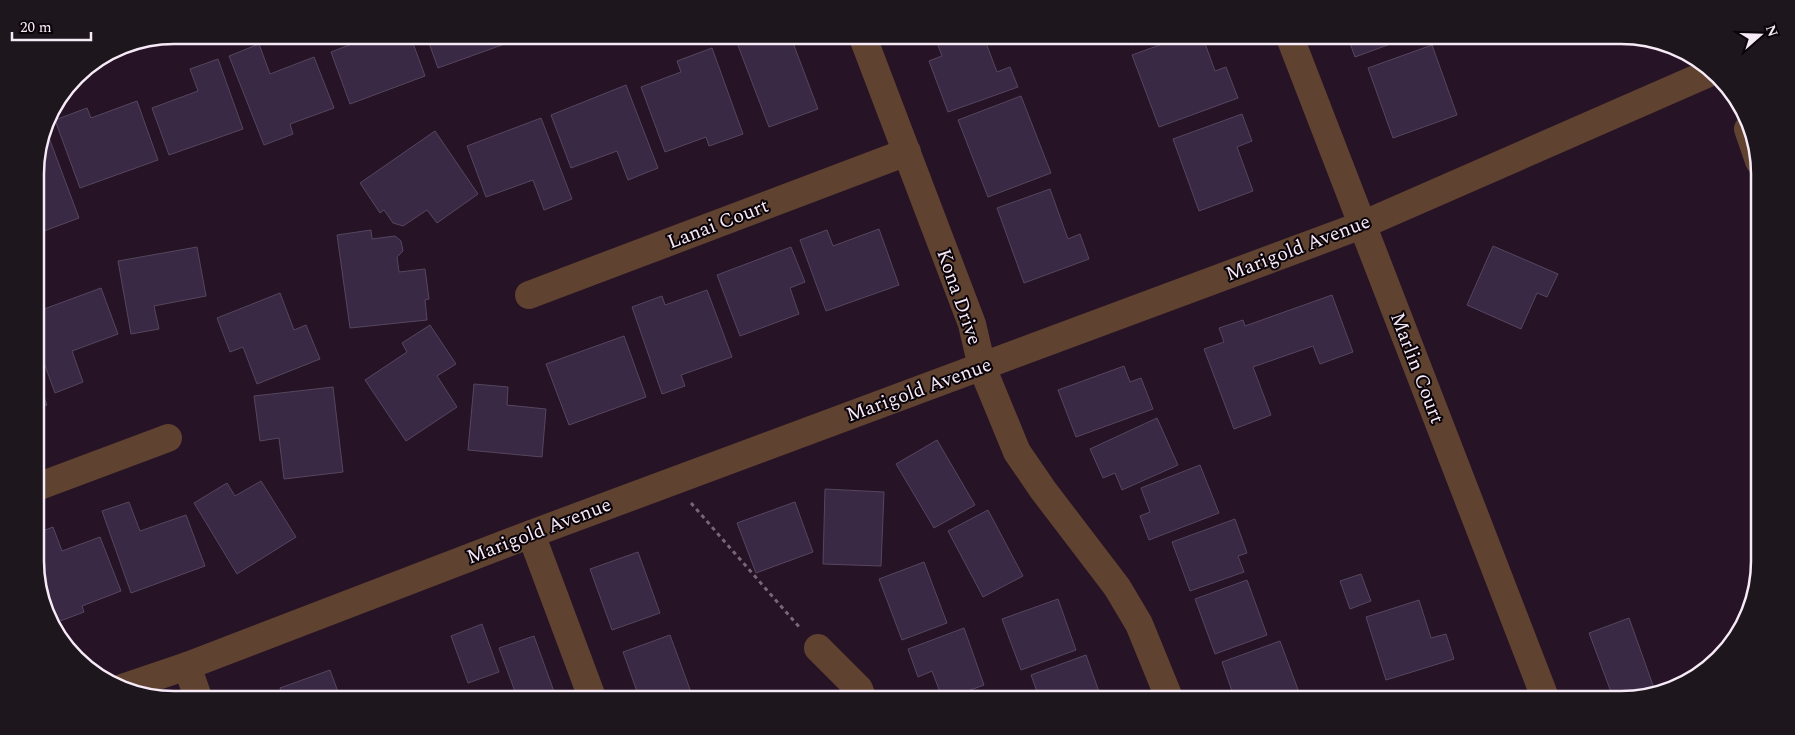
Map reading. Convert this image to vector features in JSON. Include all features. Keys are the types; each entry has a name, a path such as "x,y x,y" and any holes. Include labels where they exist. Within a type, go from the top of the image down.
{"street":[{"name":"Kona Drive","path":"865,44 972,324 982,367 1017,452 1043,490 1117,587 1140,624 1166,691"},
{"name":"Marlin Court","path":"1292,44 1543,691"},
{"name":"Marigold Avenue","path":"133,684 187,666 532,534 1362,225 1705,74"},
{"name":"Lanai Court","path":"529,295 907,152"},
{"path":"44,484 168,438"},
{"path":"532,534 590,691"},
{"path":"818,648 860,691"},
{"path":"187,666 196,691"}],"path":[{"path":"672,482 818,648"}],"building":[{"path":"259,44 270,74 314,57 334,108 290,124 293,134 264,145 229,56"},
{"path":"352,44 413,44 425,76 350,104 331,52"},
{"path":"429,44 505,44 438,68"},
{"path":"737,44 793,44 818,109 769,127"},
{"path":"937,44 986,44 997,72 1010,67 1018,87 948,112 929,61 942,56"},
{"path":"1162,44 1205,44 1215,71 1226,67 1238,98 1159,127 1132,55"},
{"path":"1350,44 1390,44 1355,57"},
{"path":"1432,45 1457,115 1393,138 1368,68"},
{"path":"712,48 743,134 709,146 706,137 665,152 641,87 681,72 677,61"},
{"path":"218,59 243,129 169,155 152,108 198,91 190,69"},
{"path":"626,85 658,168 628,180 617,151 571,168 551,115"},
{"path":"1021,96 1051,173 988,197 958,120"},
{"path":"137,101 158,160 80,188 55,121 87,108 91,118"},
{"path":"1242,114 1252,141 1237,147 1253,191 1199,211 1173,139"},
{"path":"541,118 572,199 544,210 533,180 486,197 467,146"},
{"path":"435,131 478,194 437,223 427,210 403,226 393,223 384,210 380,213 360,183"},
{"path":"49,138 79,218 44,231 44,165"},
{"path":"1050,189 1068,239 1080,234 1089,259 1024,283 997,208"},
{"path":"879,229 899,285 826,311 800,240 827,230 833,246"},
{"path":"371,230 372,239 395,236 401,241 403,251 397,257 399,272 425,269 429,299 425,300 427,320 350,328 337,235"},
{"path":"1493,246 1558,274 1547,297 1537,293 1521,329 1467,305"},
{"path":"197,247 206,296 154,306 159,329 131,334 118,261"},
{"path":"791,247 805,282 790,288 799,314 740,336 717,275"},
{"path":"101,288 118,334 72,351 83,382 55,393 44,363 44,309"},
{"path":"707,290 732,357 681,375 685,386 662,394 632,307 662,296 665,305"},
{"path":"280,293 294,330 306,325 320,359 257,384 243,347 230,352 217,318"},
{"path":"1332,295 1353,352 1320,364 1313,346 1253,367 1271,415 1234,429 1204,349 1224,342 1219,328 1243,320 1245,326"},
{"path":"430,325 456,364 437,376 457,407 406,441 365,380 407,352 402,343"},
{"path":"624,336 646,397 569,425 546,364"},
{"path":"1124,366 1130,382 1141,378 1153,409 1076,437 1058,390"},
{"path":"474,384 508,387 507,405 546,409 542,457 468,450"},
{"path":"333,387 343,472 284,479 279,438 260,441 254,396"},
{"path":"1157,418 1178,465 1122,490 1115,473 1103,478 1090,449"},
{"path":"937,440 975,505 934,528 896,464"},
{"path":"1200,465 1219,513 1149,540 1140,516 1150,512 1141,488"},
{"path":"261,481 296,537 237,574 194,503 227,483 235,496"},
{"path":"825,489 884,492 881,566 823,564"},
{"path":"129,502 140,531 186,515 205,566 131,593 102,511"},
{"path":"795,502 813,552 756,573 737,523"},
{"path":"988,510 1023,576 983,597 948,531"},
{"path":"1235,519 1247,553 1238,556 1244,572 1190,591 1172,542"},
{"path":"53,527 62,551 100,537 121,591 82,606 84,612 59,622 46,587 44,530"},
{"path":"638,552 660,613 612,630 590,569"},
{"path":"924,562 947,623 902,640 879,579"},
{"path":"1361,574 1371,601 1350,609 1340,581"},
{"path":"1247,580 1267,635 1215,654 1195,599"},
{"path":"1058,599 1076,650 1021,670 1002,619"},
{"path":"1419,600 1431,638 1446,634 1454,659 1386,680 1366,617"},
{"path":"1629,618 1654,687 1630,691 1611,691 1589,633"},
{"path":"482,624 499,672 468,683 451,636"},
{"path":"964,628 984,685 968,691 940,691 932,671 918,677 908,649"},
{"path":"670,635 691,691 637,691 623,652"},
{"path":"534,636 554,691 515,691 499,648"},
{"path":"1280,641 1299,691 1232,691 1222,662"},
{"path":"1086,655 1099,691 1037,691 1031,675"},
{"path":"330,670 338,691 281,691 280,688"}]}
